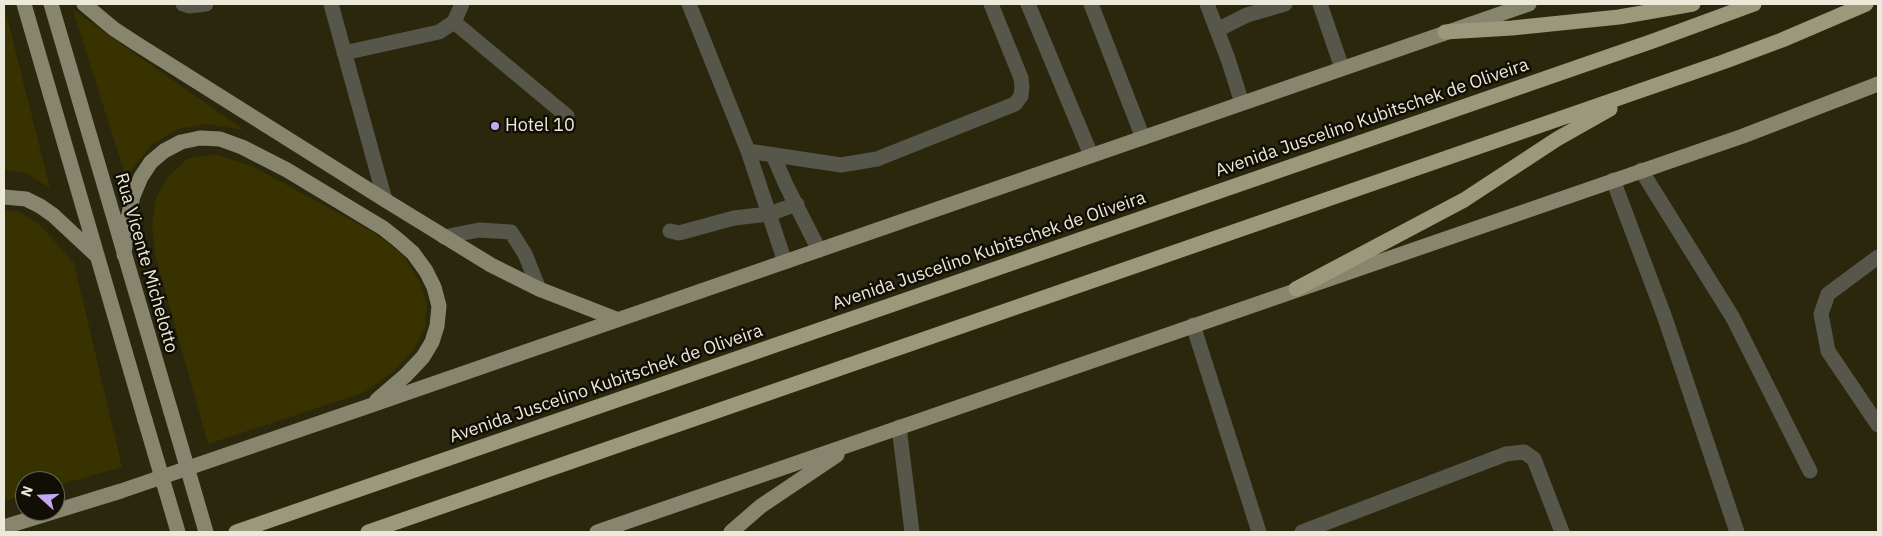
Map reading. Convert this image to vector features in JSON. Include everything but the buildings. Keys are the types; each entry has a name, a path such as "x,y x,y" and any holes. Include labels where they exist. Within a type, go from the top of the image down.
{"highway":[{"path":"1445,32 1512,28 1609,18 1694,4"},
{"name":"Avenida Juscelino Kubitschek de Oliveira","path":"236,532 1754,4"},
{"path":"368,532 1652,86 1782,40 1866,4"},
{"path":"1296,289 1464,200 1577,127 1652,86"}],"main road":[{"path":"24,4 178,532"},
{"name":"Rua Vicente Michelotto","path":"51,4 206,532"},
{"path":"84,4 114,29 444,237 506,273 539,289 616,319"},
{"path":"4,527 370,406 616,319 1529,4"},
{"path":"597,532 1801,115 1878,84"},
{"path":"124,255 128,218 133,196 146,169 164,150 181,142 200,138 220,140 266,158 383,228 413,253 426,271 434,287 439,306 437,326 432,342 423,357 406,375 370,406"},
{"path":"4,197 26,200 46,211 98,258"},
{"path":"730,532 761,506 854,442"}],"street":[{"path":"183,4 189,6 206,4"},
{"path":"331,4 385,200"},
{"path":"344,53 439,32 454,22 462,4"},
{"path":"689,4 748,151 785,262"},
{"path":"748,151 840,165 877,159 1015,104 1021,96 1021,78 990,4"},
{"path":"1028,4 1091,155"},
{"path":"1091,4 1143,138"},
{"path":"1207,4 1242,103"},
{"path":"1217,30 1248,15 1285,4"},
{"path":"1320,4 1342,68"},
{"path":"454,22 567,116"},
{"path":"773,155 819,250"},
{"path":"1641,170 1733,318 1810,471"},
{"path":"1613,180 1665,318 1737,532"},
{"path":"670,231 678,234 734,218 770,214 797,204"},
{"path":"444,237 479,230 511,232 525,254 539,289"},
{"path":"1878,257 1828,294 1821,314 1828,351 1878,425"},
{"path":"1193,325 1259,532"},
{"path":"899,427 912,532"},
{"path":"1302,532 1506,454 1524,452 1534,459 1562,532"}],"shaded area":[{"path":"4,5 50,188 26,173 4,170"},
{"path":"73,10 244,130 207,124 178,129 151,145 126,178"},
{"path":"215,154 254,167 375,233 404,256 420,282 427,304 425,328 413,351 392,373 365,392 208,444 155,254 152,225 156,198 169,176 187,159"},
{"path":"4,210 20,212 39,224 74,263 122,467 65,483 65,471 15,471 15,498 4,501"}],"place":[{"name":"Hotel 10","path":"495,126"}]}
